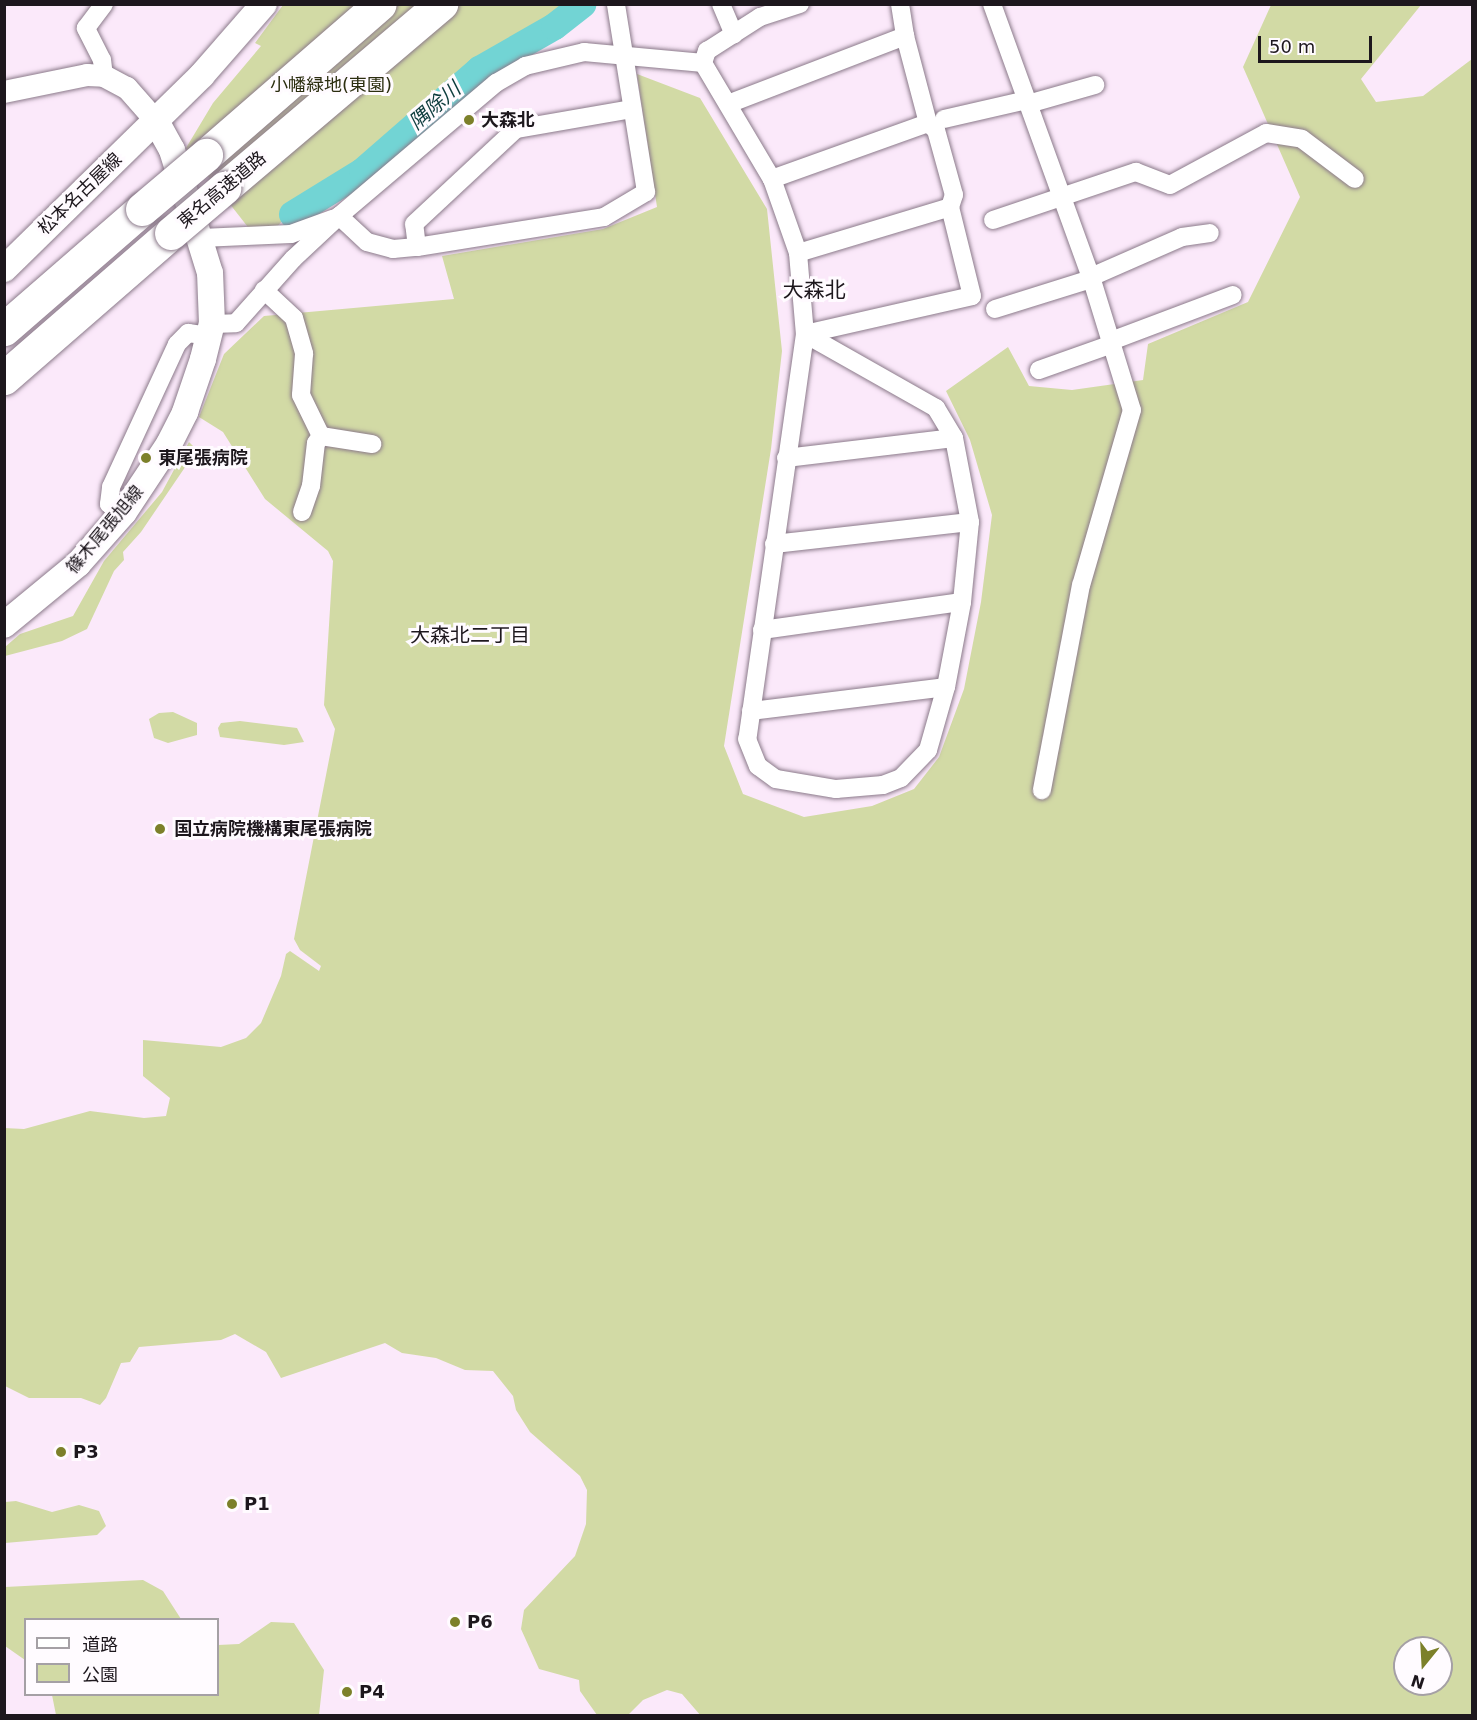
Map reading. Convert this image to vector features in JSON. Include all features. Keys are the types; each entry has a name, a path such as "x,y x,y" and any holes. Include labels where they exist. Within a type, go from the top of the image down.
{"highway":[{"name":"東名高速道路","path":"4,329 380,4"},
{"name":"東名高速道路","path":"4,378 186,235 224,188 441,4"}],"main road":[{"path":"156,121 264,4"},
{"name":"篠木尾張旭線","path":"4,625 78,564 124,512 185,412 210,330 210,273 186,235 172,150 156,121"},
{"name":"松本名古屋線","path":"4,269 156,121"}],"street":[{"path":"104,4 86,28 102,60 104,76"},
{"path":"339,216 367,242 393,249 604,217 645,192 616,4"},
{"path":"721,4 734,34"},
{"path":"800,4 760,17 707,51 703,63 772,179 798,254 806,334 786,458 747,739 758,766 776,779 836,789 884,785 901,778 928,750 946,687 962,602 970,522 954,438 936,408 806,334"},
{"path":"806,334 972,296 950,207 954,195 936,130 936,121 905,36 900,4"},
{"path":"992,4 1091,278 1132,410 1081,585 1042,790"},
{"path":"728,104 905,36"},
{"path":"124,512 109,504 111,487 177,344 188,333 236,323 264,290 339,216 496,83 525,66 584,52 703,63"},
{"path":"4,92 87,75 104,76 127,88 156,121"},
{"path":"772,179 936,121 1095,85"},
{"path":"417,247 414,224 516,129 632,109"},
{"path":"993,220 1061,200 1136,172 1170,185 1266,133 1302,139 1355,179"},
{"path":"798,254 950,207"},
{"path":"186,235 291,234 339,216"},
{"path":"995,309 1091,278 1182,237 1210,233"},
{"path":"264,290 294,318 304,354 301,395 321,436"},
{"path":"1039,370 1233,295"},
{"path":"321,436 372,444"},
{"path":"302,512 311,486 316,442 321,436"},
{"path":"786,458 954,438"},
{"path":"774,544 970,522"},
{"path":"762,630 962,602"},
{"path":"751,711 946,687"}],"green space":[{"name":"小幡緑地(東園)","path":"283,5 570,5 549,23 463,75 357,168 291,210 277,227 251,231 186,148 213,103 261,46 255,43"},
{"path":"1271,5 1421,5 1361,79 1376,102 1423,96 1472,59 1472,1715 701,1716 682,1694 667,1690 643,1700 628,1715 597,1715 580,1691 579,1680 539,1669 521,1629 524,1610 575,1556 586,1524 587,1490 580,1476 530,1432 516,1410 513,1396 493,1371 465,1370 436,1358 402,1353 385,1343 281,1378 266,1352 235,1334 221,1340 139,1347 130,1362 121,1363 106,1398 100,1405 81,1398 29,1398 5,1386 4,1128 24,1129 90,1111 144,1118 166,1116 170,1098 143,1076 143,1040 221,1047 246,1038 261,1023 281,976 286,954 290,951 319,971 321,966 300,950 294,939 335,729 324,705 333,561 328,551 265,499 223,432 199,417 224,354 264,316 454,299 442,256 603,229 657,207 637,74 700,98 767,209 782,351 771,449 724,746 743,794 804,817 872,806 914,789 939,757 964,689 981,602 992,515 970,440 946,391 1008,347 1029,386 1072,390 1143,380 1148,344 1248,302 1300,197 1243,67"},
{"path":"189,442 193,446 194,454 141,532 123,552 124,560 114,571 87,629 62,641 5,656 5,647 20,634 73,616 104,561 162,492"},
{"path":"173,712 197,723 197,735 168,743 154,738 149,719 159,713"},
{"path":"240,721 297,728 304,742 284,745 220,737 218,728 221,723"},
{"path":"16,1501 52,1512 79,1505 99,1511 106,1526 97,1535 5,1543 5,1502"},
{"path":"143,1580 163,1591 180,1618 24,1618 24,1659 5,1646 5,1587"},
{"path":"271,1622 294,1623 324,1670 319,1715 56,1715 52,1696 219,1696 219,1645 239,1644"}],"waterway":[{"name":"隅除川","path":"292,214 362,171 479,69 554,26 582,4"}],"place":[{"name":"大森北","path":"469,120"},
{"name":"東尾張病院","path":"146,458"},
{"name":"国立病院機構東尾張病院","path":"160,829"},
{"name":"P3","path":"61,1452"},
{"name":"P1","path":"232,1504"},
{"name":"P6","path":"455,1622"},
{"name":"P4","path":"347,1692"}],"district":[{"name":"大森北","path":"814,290"},
{"name":"大森北二丁目","path":"470,635"}]}
